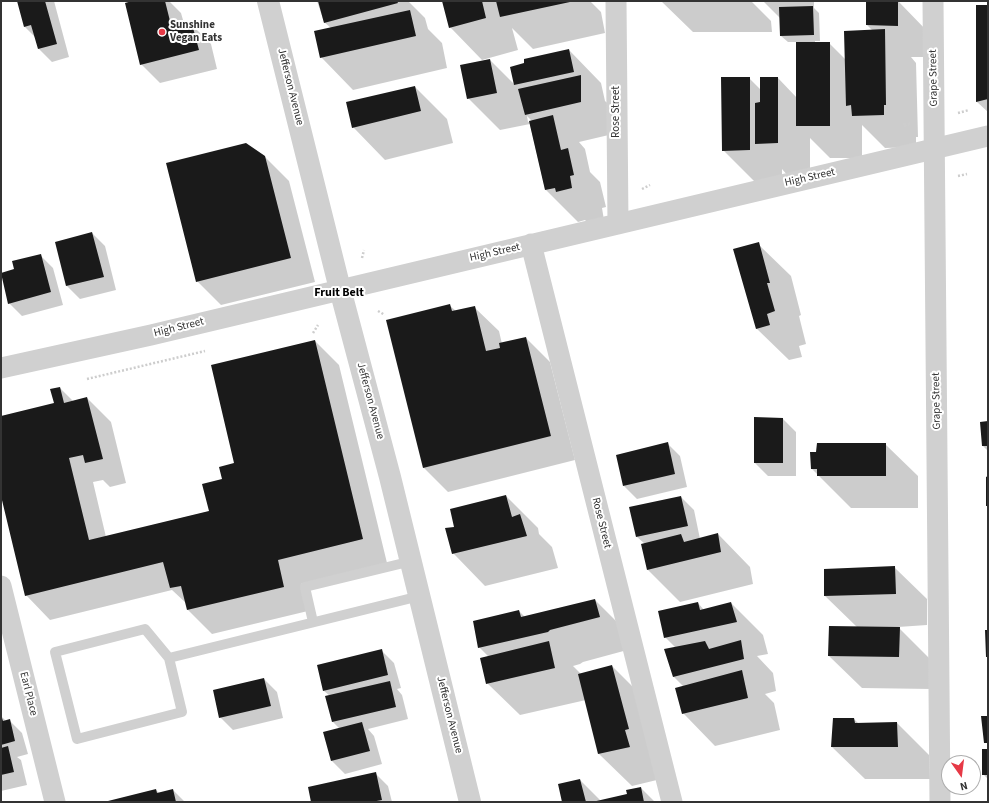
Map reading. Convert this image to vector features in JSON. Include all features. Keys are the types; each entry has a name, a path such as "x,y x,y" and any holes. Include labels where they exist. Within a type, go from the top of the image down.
{"street":[{"name":"Jefferson Avenue","path":"268,1 340,290 412,561 470,802"},
{"name":"Rose Street","path":"616,1 618,224"},
{"name":"Grape Street","path":"933,1 940,802"},
{"name":"High Street","path":"1,368 340,290 988,136"},
{"name":"Rose Street","path":"531,244 672,802"},
{"name":"Earl Place","path":"1,586 56,802"}],"lane":[{"path":"314,622 305,587 412,561"},
{"path":"169,658 420,596"},
{"path":"145,629 169,658 182,712 77,739 56,652 145,629"}],"path":[{"path":"957,113 969,110"},
{"path":"955,176 967,174"},
{"path":"640,190 650,184"},
{"path":"362,258 364,250"},
{"path":"378,311 385,315"},
{"path":"313,333 318,325"},
{"path":"87,379 205,351"}],"building":[{"path":"17,1 45,1 57,44 38,49 31,25 24,27"},
{"path":"132,1 165,1 172,29 192,24 199,50 140,65 125,3"},
{"path":"318,1 397,1 398,3 324,23"},
{"path":"442,1 482,1 486,18 449,28"},
{"path":"496,1 570,1 570,2 500,17"},
{"path":"866,1 898,1 898,26 866,25"},
{"path":"976,5 988,5 988,99 976,102"},
{"path":"813,6 814,35 780,36 779,7"},
{"path":"410,10 416,36 320,58 314,31"},
{"path":"885,29 886,105 884,105 884,115 852,116 851,105 846,106 844,31"},
{"path":"796,42 830,42 830,126 796,126"},
{"path":"569,49 574,72 514,85 510,67 524,63 524,59"},
{"path":"490,59 497,93 467,99 460,65"},
{"path":"581,75 581,102 525,115 518,89"},
{"path":"721,77 750,77 750,150 722,151"},
{"path":"760,77 778,77 778,143 755,144 755,103 760,102"},
{"path":"415,86 421,111 352,128 346,102"},
{"path":"553,115 561,150 568,148 574,175 570,176 572,188 556,192 555,188 545,190 529,121"},
{"path":"246,143 265,156 291,258 196,282 166,163"},
{"path":"92,232 104,277 66,286 55,242"},
{"path":"759,242 770,283 767,283 775,311 767,314 770,325 756,329 733,249"},
{"path":"41,254 51,292 8,304 1,273 14,269 12,261"},
{"path":"450,304 452,311 475,306 486,351 500,348 499,343 526,337 551,436 423,468 386,320"},
{"path":"315,340 363,539 278,560 284,587 187,610 181,586 170,588 163,562 25,596 1,496 1,416 54,403 50,389 60,387 64,403 87,397 103,459 85,463 83,455 69,458 89,540 209,511 202,484 222,479 219,467 234,463 211,365"},
{"path":"754,417 783,418 783,463 754,463"},
{"path":"988,421 988,446 982,446 980,422"},
{"path":"668,442 675,474 623,486 616,455"},
{"path":"817,443 886,443 886,476 817,476 817,469 811,469 810,452 816,452"},
{"path":"988,476 988,506 986,506 986,477"},
{"path":"506,495 512,517 520,514 527,536 452,554 445,528 454,527 450,509"},
{"path":"681,496 688,526 636,537 629,507"},
{"path":"718,533 721,552 647,570 641,544 681,534 684,542"},
{"path":"895,566 896,594 824,596 824,569"},
{"path":"595,599 600,617 550,630 548,632 478,648 473,621 519,610 521,617"},
{"path":"698,602 700,610 731,602 737,622 664,638 658,611"},
{"path":"829,626 900,627 899,657 828,656"},
{"path":"985,630 988,630 988,657 986,657"},
{"path":"741,640 744,659 673,677 664,649 705,641 709,649"},
{"path":"549,641 555,668 486,684 480,658"},
{"path":"382,649 388,675 323,691 317,665"},
{"path":"612,665 629,729 625,730 630,747 598,754 578,674"},
{"path":"742,670 748,698 682,714 675,688"},
{"path":"264,678 271,706 219,718 213,690"},
{"path":"390,681 396,707 332,722 325,696"},
{"path":"1,715 3,721 10,719 15,741 1,745"},
{"path":"981,716 988,716 988,743 984,743"},
{"path":"833,718 854,718 855,723 897,722 898,747 831,747"},
{"path":"362,722 370,751 331,761 323,732"},
{"path":"8,746 14,772 1,775 1,748"},
{"path":"982,749 988,749 988,775 982,775"},
{"path":"376,772 382,800 371,802 311,802 308,787"},
{"path":"580,779 586,802 562,802 558,784"},
{"path":"641,787 644,802 592,802 627,794 626,790"},
{"path":"156,789 157,793 173,789 176,802 104,802"}],"place":[{"name":"Sunshine Vegan Eats","path":"162,32"}],"district":[{"name":"Fruit Belt","path":"339,293"}]}
